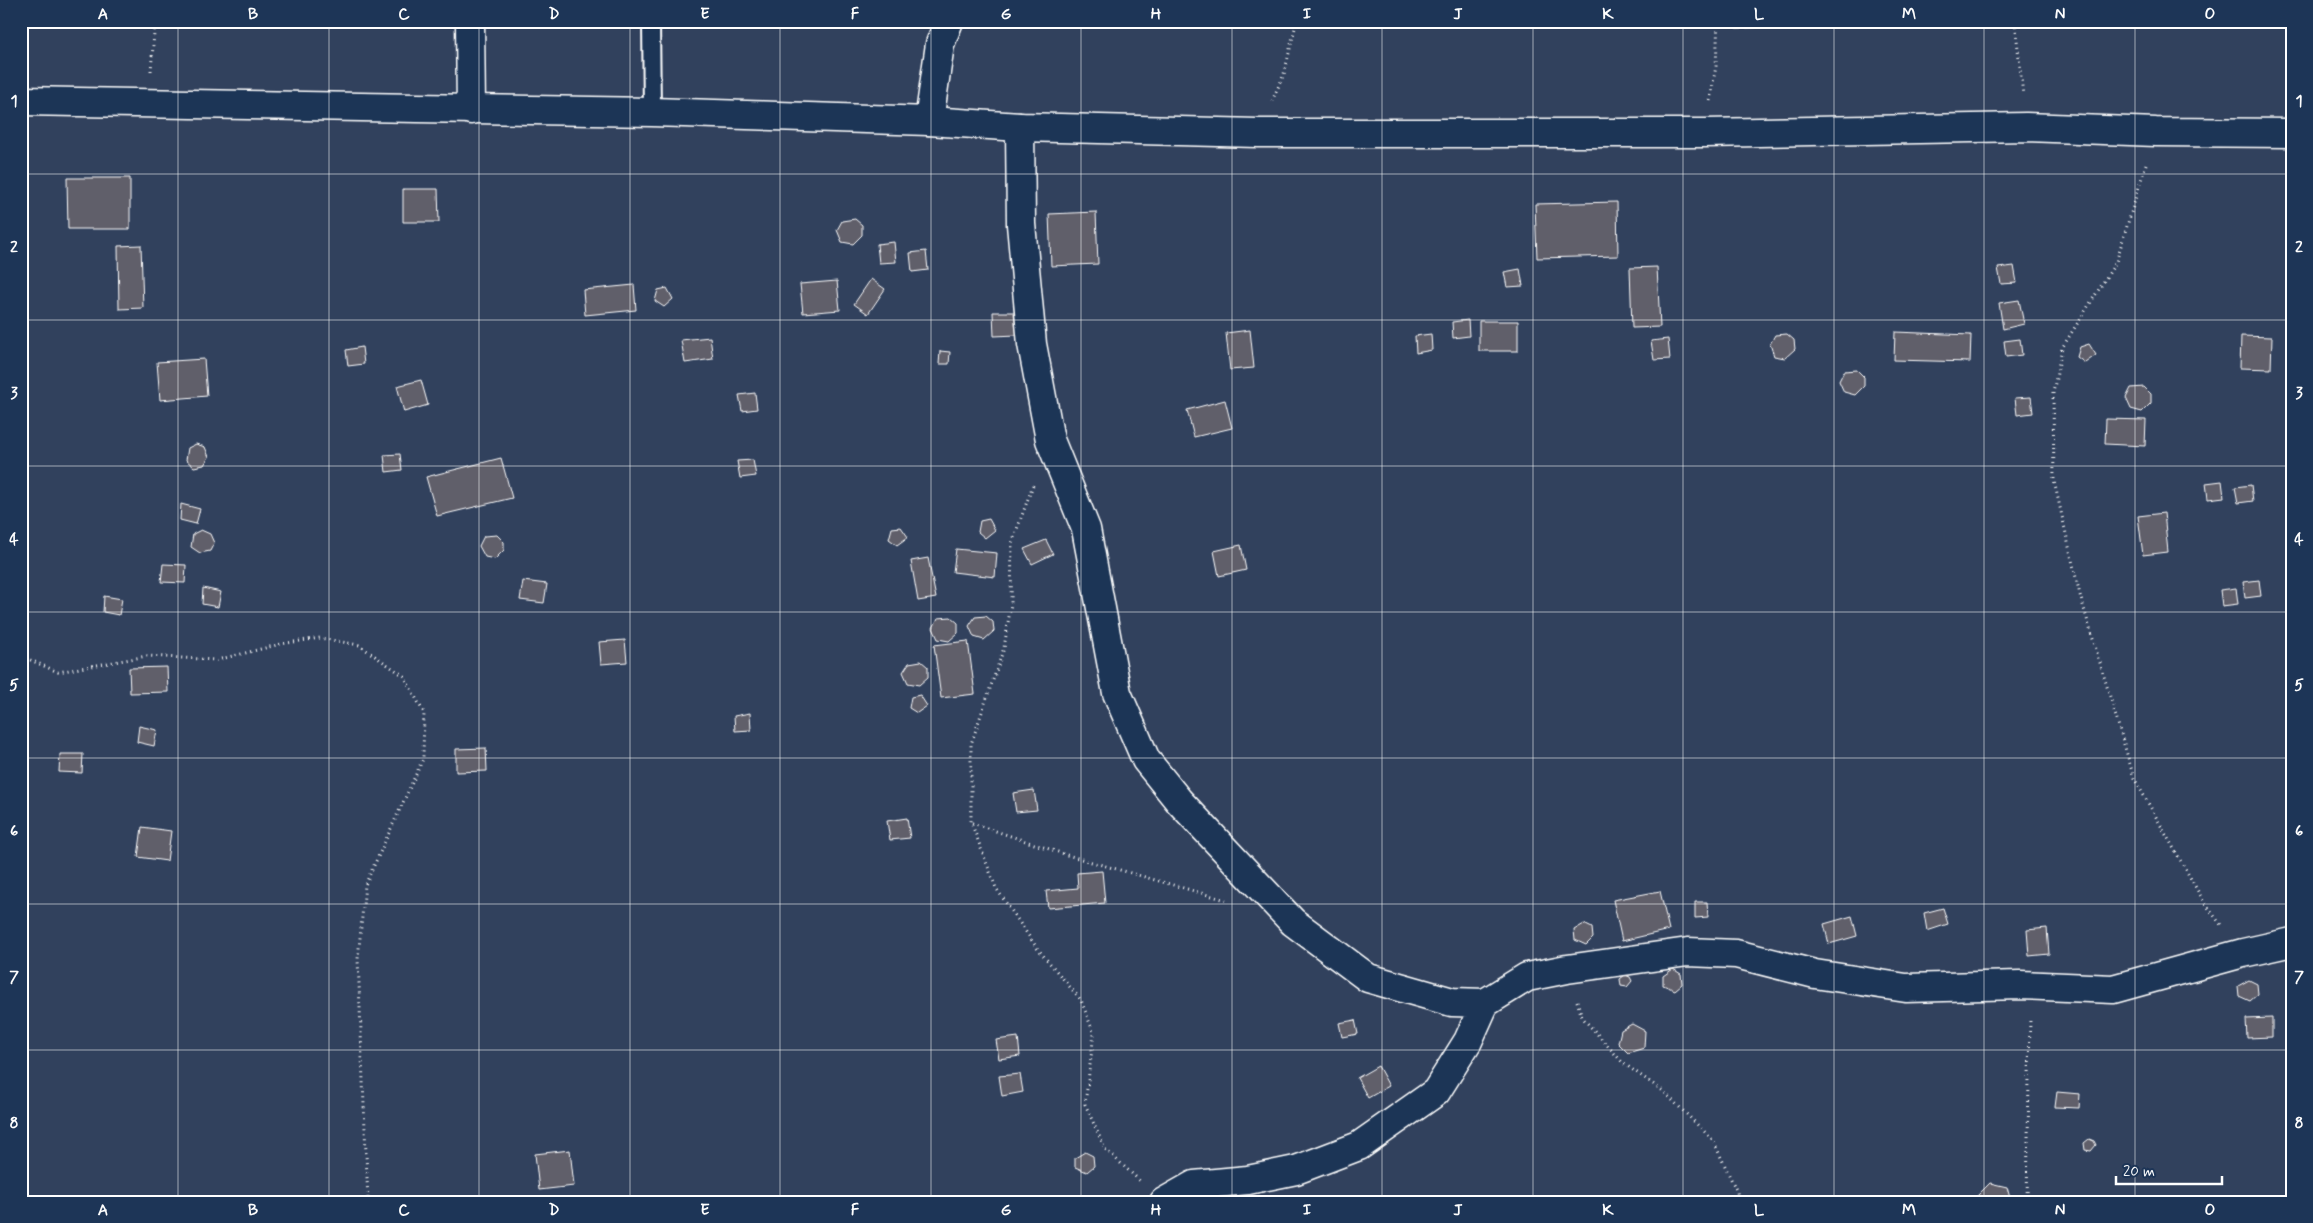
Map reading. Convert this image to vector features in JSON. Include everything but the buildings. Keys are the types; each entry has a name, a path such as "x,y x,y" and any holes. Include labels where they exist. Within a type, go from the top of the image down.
{"street":[{"path":"470,21 471,110"},
{"path":"929,121 940,44 950,21"},
{"path":"21,101 652,112 929,121 1020,127 1258,133 1705,133 2026,128 2156,132 2292,133"},
{"path":"1020,127 1021,224 1032,344 1050,440 1086,529 1117,693 1146,760 1180,801 1293,922 1368,978 1452,1002 1485,1003 1527,977 1568,969 1688,952 1736,954 1816,974 1906,988 2030,985 2112,989 2243,953 2292,942"},
{"path":"1164,1202 1194,1184 1248,1180 1296,1170 1359,1146 1436,1092 1468,1042 1485,1003"}],"lane":[{"path":"651,21 652,112"}],"path":[{"path":"148,104 155,21"},
{"path":"1258,133 1284,74 1295,28 1291,21"},
{"path":"1705,133 1716,66 1718,21"},
{"path":"2015,21 2026,128"},
{"path":"2156,132 2116,262 2062,348 2052,393 2054,481 2080,595 2134,778 2204,902 2243,953"},
{"path":"1050,440 1012,543 1011,604 1004,648 971,744 971,822 996,888 1037,948 1081,1000 1094,1034 1085,1104 1105,1149 1164,1202"},
{"path":"21,656 58,672 147,656 217,660 281,644 320,638 359,645 404,676 424,713 423,759 365,885 358,959 368,1202"},
{"path":"971,822 1067,855 1233,902"},
{"path":"1568,969 1582,1017 1623,1063 1663,1091 1712,1140 1738,1192 1739,1202"},
{"path":"2027,1202 2030,985"}]}
